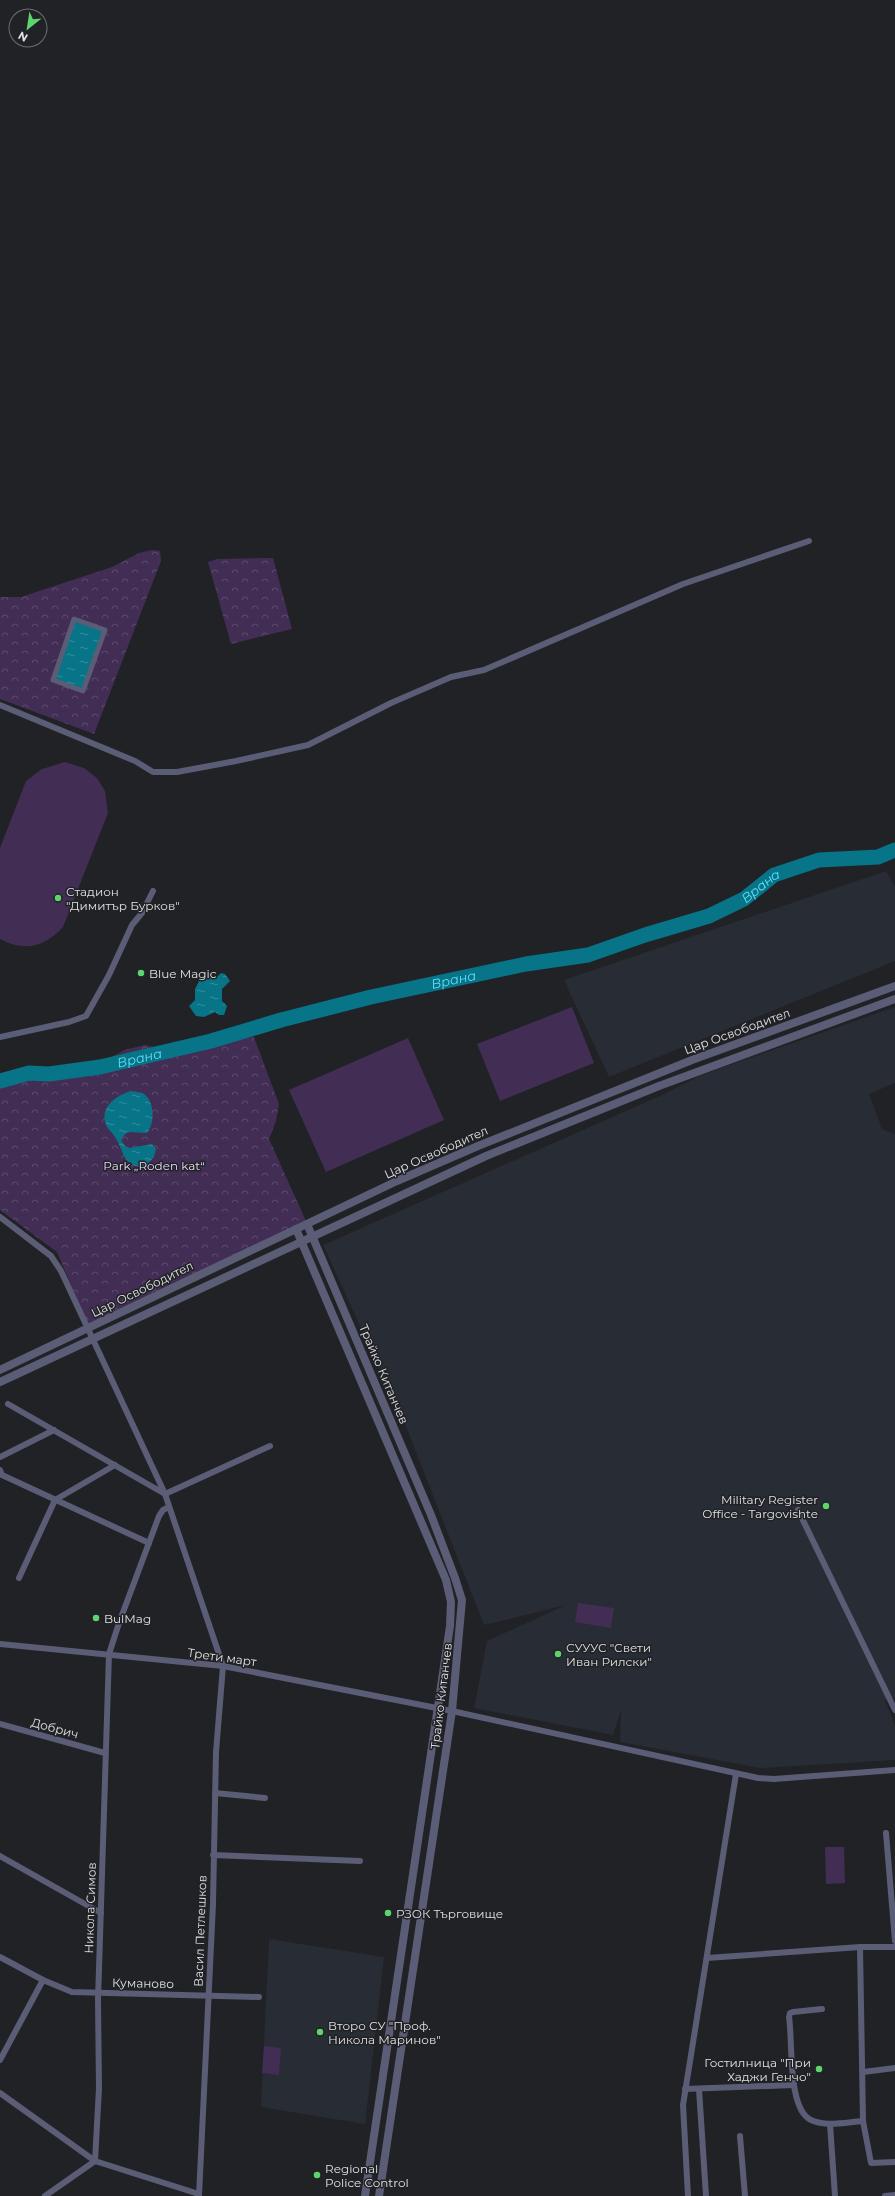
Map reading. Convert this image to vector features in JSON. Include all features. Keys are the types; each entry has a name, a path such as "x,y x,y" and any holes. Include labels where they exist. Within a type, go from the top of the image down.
{"street":[{"path":"0,705 135,760 154,772 178,772 236,761 308,745 391,703 451,677 484,670 684,584 809,541"},
{"path":"74,619 105,630 84,691 52,680 74,619"},
{"path":"0,1037 69,1022 86,1016 109,975 132,926 142,913 153,891"},
{"name":"Цар Освободител","path":"0,1370 397,1181 485,1143 692,1060 895,986"},
{"name":"Цар Освободител","path":"0,1382 493,1153 659,1086 895,999"},
{"path":"0,1217 51,1256 61,1271 165,1494 168,1507 223,1666"},
{"name":"Трайко Китанчев","path":"307,1224 431,1515 456,1578 462,1600 452,1712 379,2196"},
{"name":"Трайко Китанчев","path":"296,1230 446,1580 451,1613 365,2196"},
{"path":"8,1404 165,1494"},
{"path":"0,1457 54,1430"},
{"path":"165,1494 270,1446"},
{"path":"19,1578 55,1500 115,1465"},
{"path":"1,1475 149,1543"},
{"name":"Никола Симов","path":"95,2161 99,2088 99,1994 109,1654 159,1516 163,1510 168,1507"},
{"path":"798,1510 895,1710"},
{"name":"Трети март","path":"0,1644 223,1666 681,1760 736,1774 774,1779 895,1770"},
{"name":"Васил Петлешков","path":"199,2195 215,1793 223,1666"},
{"name":"Добрич","path":"0,1724 105,1753"},
{"path":"688,2196 683,2105 736,1774"},
{"path":"215,1793 265,1798"},
{"path":"886,1833 894,1898 895,1941"},
{"path":"213,1855 360,1861"},
{"path":"0,1856 101,1913"},
{"path":"706,1958 860,1947 895,1947"},
{"path":"860,1947 863,2121 871,2163 895,2162"},
{"name":"Куманово","path":"0,1957 43,1980 72,1992 99,1994 259,1997"},
{"path":"0,2060 43,1980"},
{"path":"822,2009 790,2013 794,2085 801,2110 810,2120 830,2124 863,2121"},
{"path":"863,2072 895,2068"},
{"path":"685,2089 794,2085"},
{"path":"699,2089 706,2196"},
{"path":"0,2093 95,2161 199,2195"},
{"path":"830,2124 835,2196"},
{"path":"740,2136 746,2196"},
{"path":"45,2196 95,2161"},
{"path":"885,2196 895,2195"}],"shaded area":[{"path":"886,871 895,886 895,961 609,1077 564,980"},
{"path":"895,1007 895,1083 869,1094 882,1129 895,1134 895,1698 885,1700 895,1726 895,1760 760,1768 620,1742 621,1710 613,1735 474,1708 487,1641 566,1605 484,1625 405,1424 323,1245 662,1095 704,1074"},
{"name":"Второ СУ \"Проф. Никола Маринов\"","path":"269,1939 384,1957 365,2124 261,2107"}],"green space":[{"path":"152,550 160,551 161,561 94,734 0,699 0,597 21,597 112,567 139,553"},
{"path":"273,558 292,629 231,644 208,562 217,559"},
{"path":"65,762 84,768 97,778 105,791 108,813 63,927 56,934 41,943 26,946 9,943 0,939 0,848 26,781 42,769"},
{"path":"572,1007 594,1063 500,1101 477,1044"},
{"name":"Park „Roden kat“","path":"252,1032 279,1104 276,1121 269,1139 306,1221 88,1325 57,1252 0,1210 0,1080 30,1076 69,1076 107,1060 124,1050 145,1045 164,1049"},
{"path":"408,1038 444,1120 326,1172 289,1090"},
{"path":"578,1603 614,1608 611,1628 575,1622"},
{"path":"825,1847 844,1847 845,1883 826,1884"},
{"path":"264,2046 281,2048 279,2075 262,2073"}],"water":[{"path":"75,621 103,631 82,689 55,679"},
{"path":"221,973 225,974 230,981 222,989 222,1001 227,1006 224,1015 219,1015 215,1012 204,1017 196,1016 189,1006 195,1000 195,989 201,977 218,976"},
{"path":"131,1091 143,1093 150,1102 153,1113 150,1129 147,1133 130,1132 125,1134 121,1140 125,1146 130,1148 152,1144 156,1149 154,1157 145,1167 132,1164 125,1158 114,1136 107,1127 105,1120 106,1109 110,1104 119,1096"}],"waterway":[{"name":"Врана","path":"0,1081 29,1073 49,1074 100,1067 211,1041 281,1020 371,997 526,964 588,955 645,935 709,916 744,899 774,875 819,860 878,857 895,850"}],"place":[{"name":"Стадион \"Димитър Бурков\"","path":"58,898"},
{"name":"Blue Magic","path":"141,973"},
{"name":"Military Register Office - Targovishte","path":"826,1506"},
{"name":"BulMag","path":"96,1618"},
{"name":"СУУУС \"Свети Иван Рилски\"","path":"558,1654"},
{"name":"РЗОК Търговище","path":"388,1913"},
{"name":"Второ СУ \"Проф. Никола Маринов\"","path":"320,2032"},
{"name":"Гостилница \"При Хаджи Генчо\"","path":"819,2069"},
{"name":"Regional Police Control","path":"317,2175"}]}
